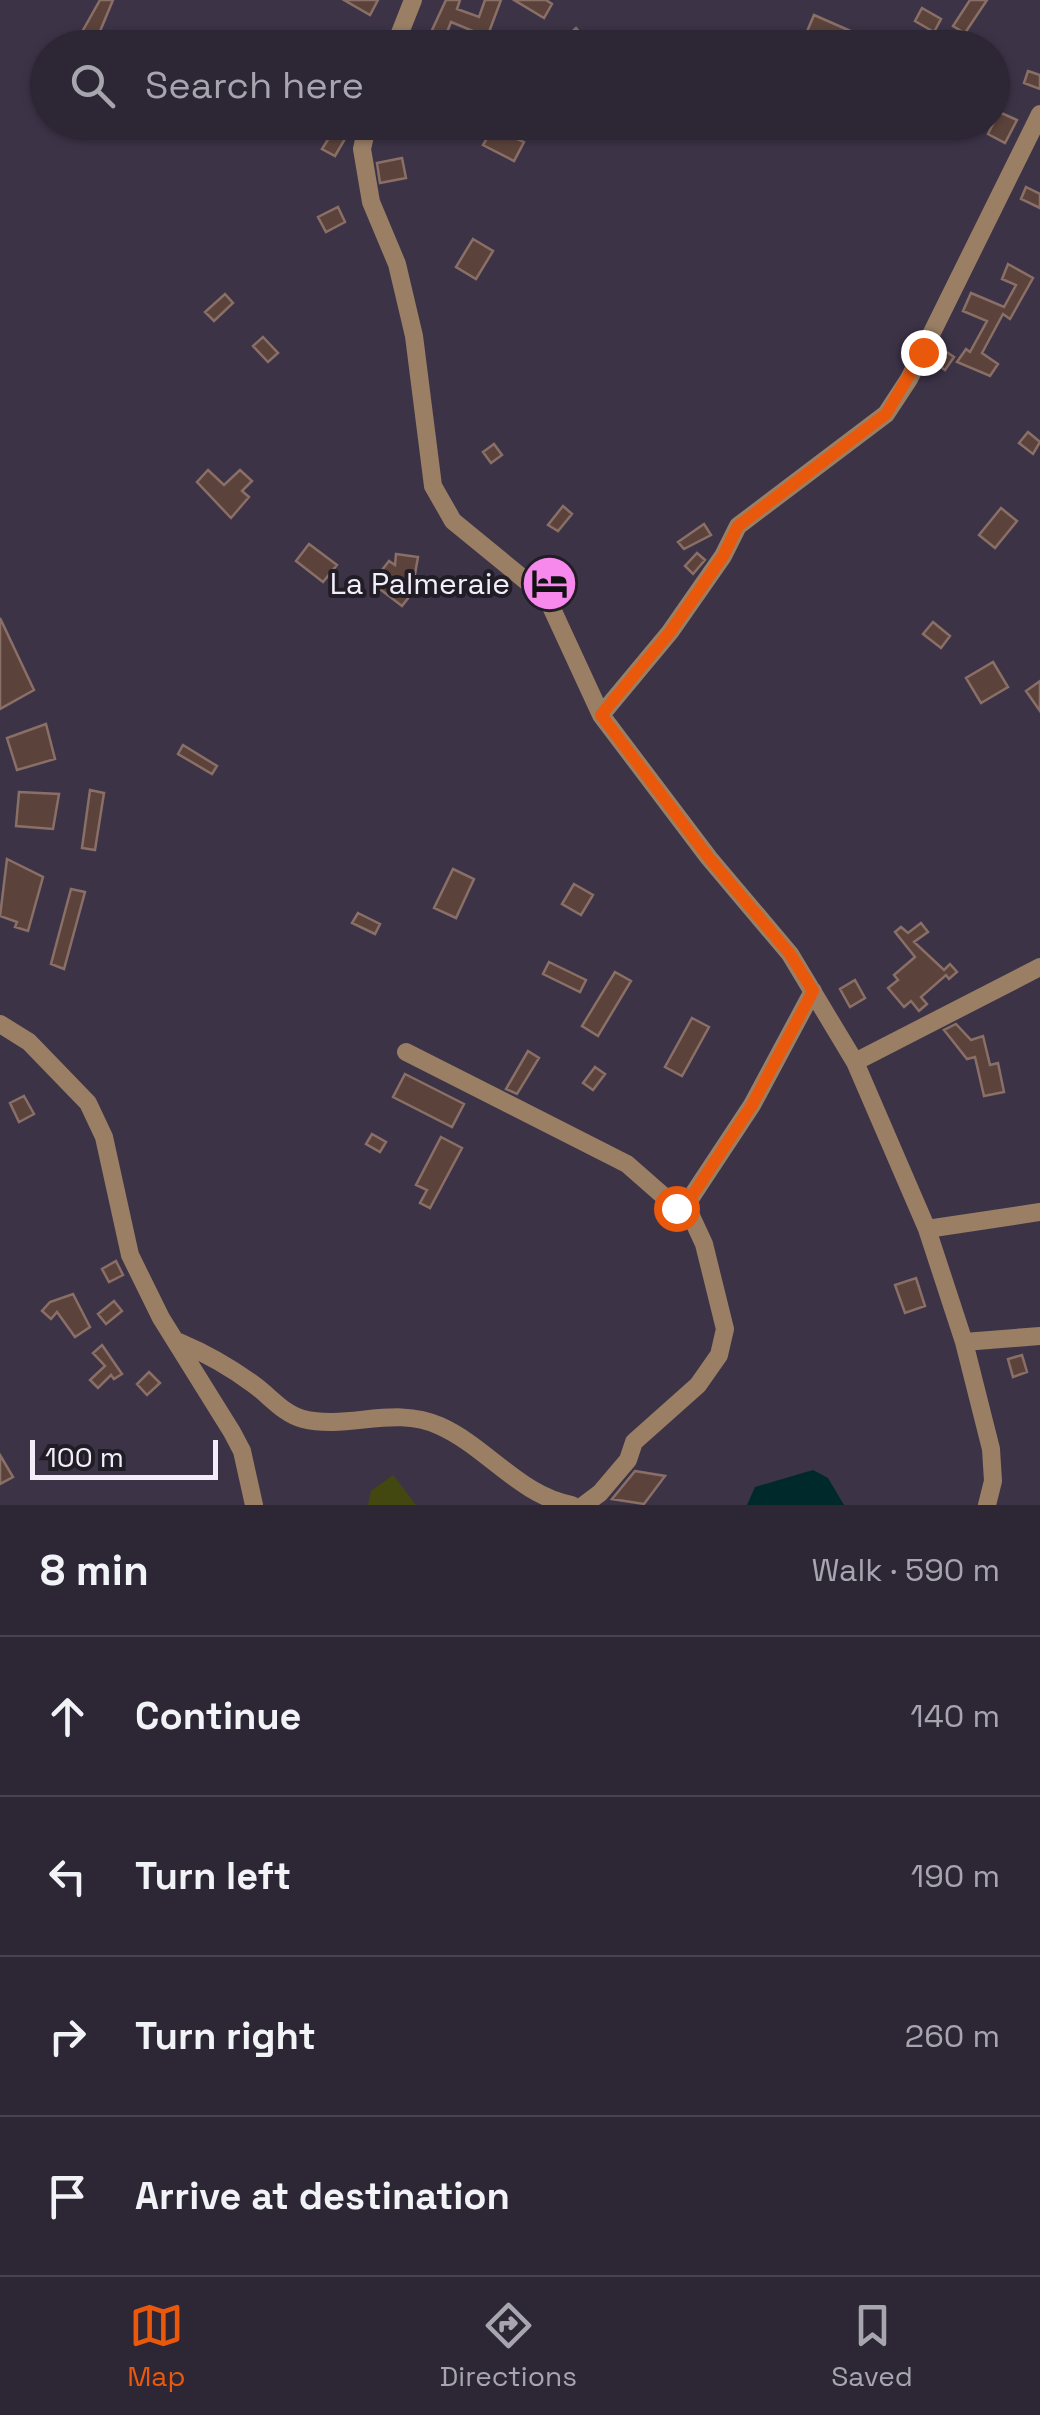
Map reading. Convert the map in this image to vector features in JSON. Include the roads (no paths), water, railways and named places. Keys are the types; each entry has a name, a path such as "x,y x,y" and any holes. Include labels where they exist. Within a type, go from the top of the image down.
{"street":[{"path":"401,30 413,0"},
{"path":"601,715 670,632 723,556 738,526 886,414 909,379 1034,142 1040,114"},
{"path":"364,140 362,150 369,189 397,264 414,336 432,486 452,520 548,598 601,715 709,858 790,954 855,1062 927,1228 964,1342 991,1449 993,1481 987,1505"},
{"path":"855,1062 1040,967"},
{"path":"406,1052 627,1164 676,1208 686,1205 752,1105 813,991"},
{"path":"0,1024 29,1042 88,1103 104,1137 130,1255 242,1451 254,1505"},
{"path":"584,1505 600,1494 628,1460 634,1442 698,1385 718,1355 725,1328 704,1244 686,1205"},
{"path":"927,1228 1040,1212"},
{"path":"964,1342 1040,1336"},
{"path":"179,1342 253,1384 298,1418 321,1422 392,1415 417,1418 444,1427 534,1490 572,1505"}],"place":[{"name":"La Palmeraie","path":"549,584"}]}
